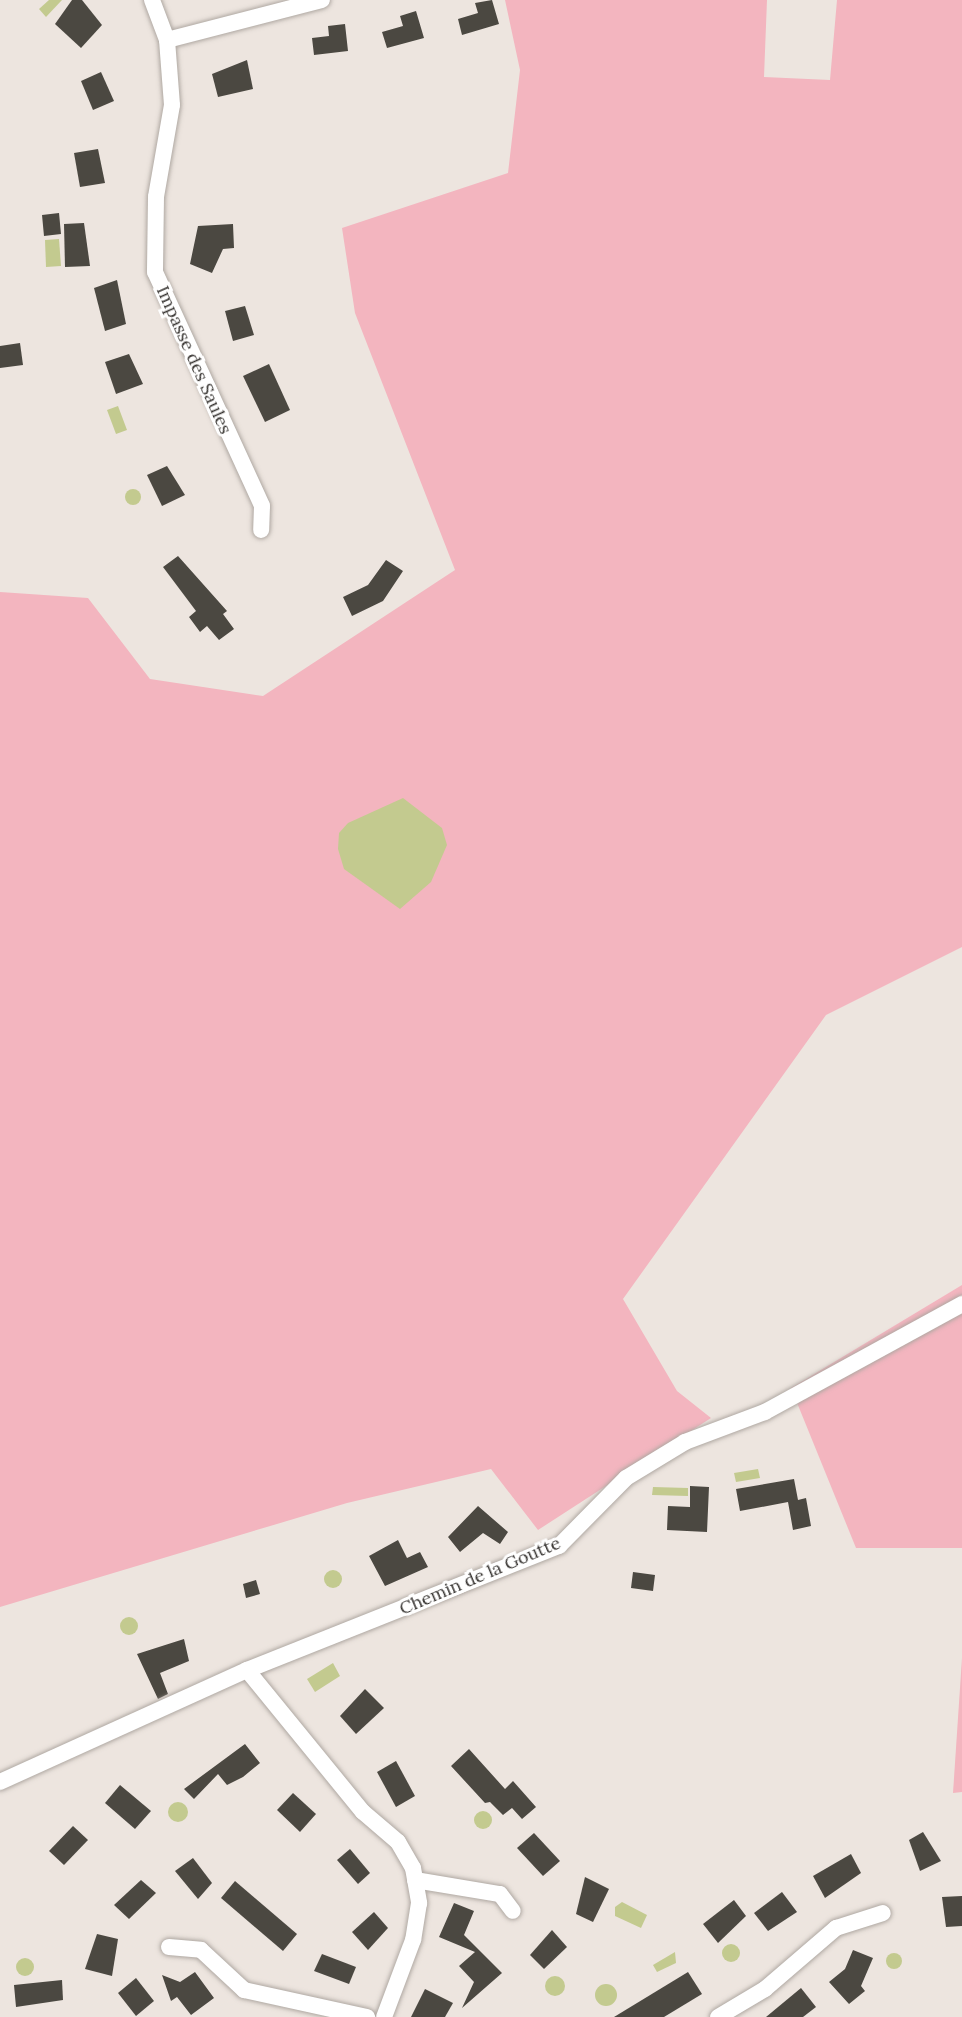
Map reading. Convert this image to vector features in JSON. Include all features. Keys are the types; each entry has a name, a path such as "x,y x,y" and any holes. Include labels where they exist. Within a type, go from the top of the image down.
{"street":[{"name":"Impasse des Saules","path":"152,0 167,40 172,105 156,197 155,272 262,506 261,530"},
{"path":"167,40 322,0"},
{"name":"Chemin de la Goutte","path":"0,1782 247,1670 559,1546 626,1478 685,1442 765,1412 962,1304"},
{"path":"247,1670 363,1812 398,1842 415,1880 419,1903 413,1940 384,2017"},
{"path":"415,1880 500,1894 513,1911"},
{"path":"718,2017 765,1989 836,1928 884,1913"},
{"path":"169,1947 201,1950 244,1990 367,2017"}],"shaded area":[{"path":"49,0 62,0 46,17 39,9"},
{"path":"505,0 767,0 764,77 830,80 837,0 962,0 962,947 826,1015 623,1299 677,1391 711,1418 538,1530 491,1469 347,1503 0,1607 0,592 88,598 150,679 263,696 455,570 355,313 342,228 508,173 520,70"},
{"path":"59,239 61,266 46,267 45,240"},
{"path":"118,406 127,430 116,434 107,410"},
{"path":"133,489 139,491 141,497 139,503 133,505 127,503 125,497 127,491"},
{"path":"403,798 442,828 447,845 431,882 400,909 344,869 338,849 339,833 348,823"},
{"path":"962,1285 962,1548 856,1548 791,1388"},
{"path":"758,1469 760,1478 736,1482 734,1473"},
{"path":"653,1487 688,1488 688,1496 652,1495"},
{"path":"329,1570 337,1570 342,1575 340,1586 329,1588 324,1583 324,1575"},
{"path":"129,1617 137,1622 138,1626 133,1634 129,1635 121,1630 120,1626 125,1618"},
{"path":"962,1658 962,1792 953,1793"},
{"path":"333,1663 340,1676 315,1692 307,1679"},
{"path":"178,1802 185,1805 188,1812 185,1819 178,1822 171,1819 168,1812 171,1805"},
{"path":"479,1811 487,1811 492,1816 490,1827 479,1829 474,1824 474,1816"},
{"path":"622,1902 647,1915 641,1928 615,1916 615,1907"},
{"path":"727,1944 735,1944 740,1949 738,1960 727,1962 722,1957 722,1949"},
{"path":"675,1952 676,1963 657,1972 653,1965"},
{"path":"894,1953 902,1961 894,1969 886,1961"},
{"path":"21,1958 29,1958 34,1963 32,1974 21,1976 16,1971 16,1963"},
{"path":"555,1976 562,1979 565,1986 562,1993 555,1996 548,1993 545,1986 548,1979"},
{"path":"602,1984 610,1984 617,1991 617,1999 610,2006 602,2006 595,1999 595,1991"}],"building":[{"path":"72,0 82,0 102,25 81,48 55,24"},
{"path":"492,0 499,24 462,35 458,19 478,13 475,3"},
{"path":"416,11 424,38 387,48 382,32 403,26 400,16"},
{"path":"345,24 348,51 314,55 312,38 329,36 328,26"},
{"path":"247,60 253,89 218,97 212,74"},
{"path":"101,72 114,101 93,110 81,81"},
{"path":"98,149 105,183 80,187 74,153"},
{"path":"59,213 61,234 44,236 42,215"},
{"path":"84,223 90,266 65,267 64,224"},
{"path":"233,224 234,248 223,249 212,273 190,264 198,226"},
{"path":"117,280 126,324 105,331 94,288"},
{"path":"245,306 254,335 233,341 225,311"},
{"path":"20,343 23,365 0,368 0,346"},
{"path":"129,354 143,384 116,394 105,362"},
{"path":"269,364 290,410 265,422 243,376"},
{"path":"167,466 185,495 162,506 147,475"},
{"path":"178,556 227,611 223,614 234,629 219,640 207,626 200,632 189,617 196,611 163,567"},
{"path":"386,560 403,571 383,601 352,616 343,597 368,585"},
{"path":"794,1479 798,1500 806,1498 811,1526 793,1530 788,1502 740,1511 736,1489"},
{"path":"690,1486 709,1487 707,1532 667,1530 668,1506 690,1507"},
{"path":"478,1506 508,1532 500,1544 483,1533 460,1552 448,1537"},
{"path":"398,1540 407,1558 420,1552 428,1567 385,1586 369,1556"},
{"path":"633,1572 655,1575 653,1591 631,1588"},
{"path":"256,1580 260,1594 246,1598 243,1584"},
{"path":"184,1639 189,1661 160,1673 168,1694 158,1699 137,1654"},
{"path":"365,1689 384,1708 356,1734 340,1716"},
{"path":"245,1744 260,1763 243,1777 227,1785 218,1774 194,1799 184,1789"},
{"path":"469,1749 505,1789 513,1781 536,1807 522,1819 512,1808 503,1815 490,1802 485,1803 451,1766"},
{"path":"396,1761 415,1796 396,1807 377,1772"},
{"path":"120,1785 151,1811 135,1829 105,1803"},
{"path":"293,1793 316,1814 300,1832 277,1810"},
{"path":"73,1826 88,1840 64,1865 49,1851"},
{"path":"923,1832 941,1861 920,1871 909,1840"},
{"path":"534,1833 560,1861 543,1876 517,1848"},
{"path":"350,1849 370,1873 358,1884 337,1860"},
{"path":"851,1854 861,1873 825,1898 813,1876"},
{"path":"193,1858 212,1883 198,1899 175,1871"},
{"path":"585,1877 609,1889 593,1922 576,1914"},
{"path":"141,1880 156,1893 129,1919 114,1905"},
{"path":"235,1881 297,1934 283,1951 221,1898"},
{"path":"782,1892 797,1912 768,1931 754,1913"},
{"path":"962,1896 962,1926 946,1927 942,1897"},
{"path":"734,1900 746,1916 718,1943 703,1924"},
{"path":"454,1903 474,1911 464,1935 502,1973 462,2008 474,1982 459,1966 475,1952 439,1937"},
{"path":"374,1912 388,1928 368,1950 352,1932"},
{"path":"552,1930 567,1947 544,1969 530,1955"},
{"path":"97,1934 118,1939 112,1976 85,1969"},
{"path":"853,1950 873,1958 861,1986 865,1991 849,2004 829,1982 845,1969"},
{"path":"322,1954 356,1967 349,1984 314,1971"},
{"path":"195,1972 214,1998 191,2015 177,1997 171,2001 162,1975 180,1982"},
{"path":"688,1972 702,1994 664,2017 614,2017"},
{"path":"136,1978 154,2001 136,2016 118,1993"},
{"path":"62,1980 63,2000 16,2007 14,1985"},
{"path":"801,1988 816,2007 803,2017 766,2017"},
{"path":"425,1989 453,2003 445,2017 411,2017"}]}
